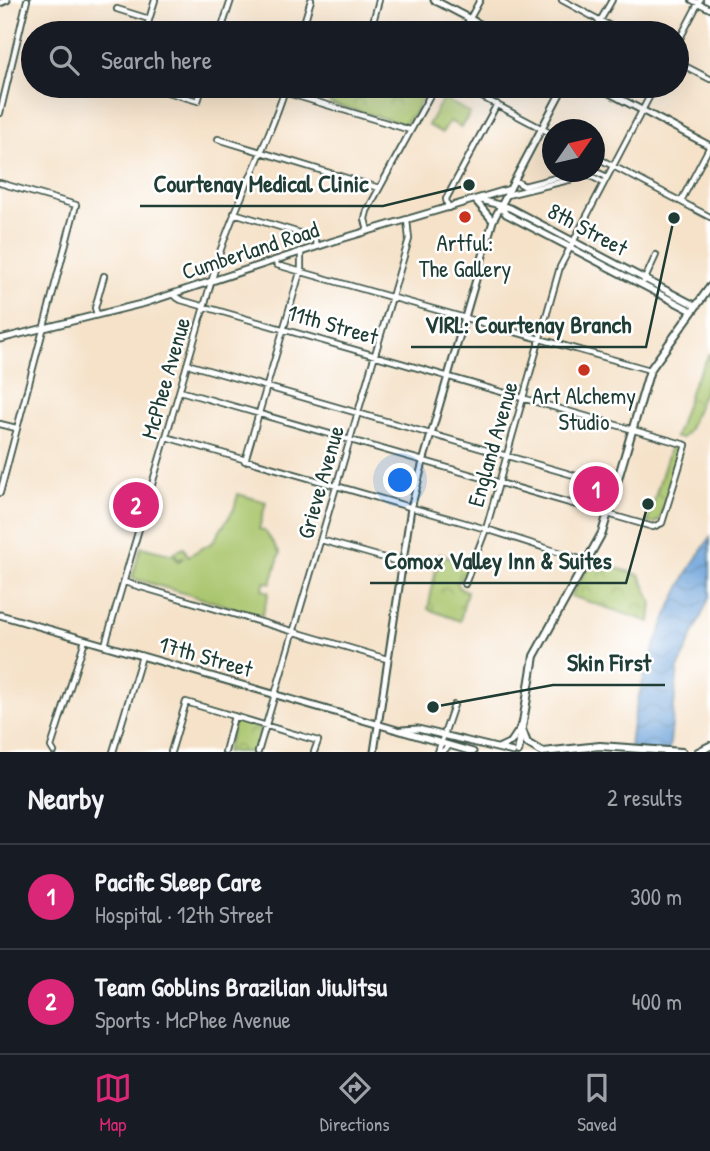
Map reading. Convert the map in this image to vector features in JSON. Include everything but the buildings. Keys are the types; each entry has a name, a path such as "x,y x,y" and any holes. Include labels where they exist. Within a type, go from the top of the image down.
{"main road":[{"path":"515,752 534,656 599,538 650,370 710,287"},
{"path":"521,727 527,743 543,752 617,746 682,752"},
{"path":"698,752 710,746"}],"street":[{"path":"0,3 6,0"},
{"path":"22,21 27,0"},
{"path":"117,9 149,19 155,0"},
{"path":"224,21 231,0"},
{"path":"305,21 312,0"},
{"path":"373,21 379,0"},
{"path":"434,0 474,21"},
{"path":"470,19 480,0"},
{"path":"562,0 600,21 612,0"},
{"path":"692,0 710,9"},
{"path":"689,21 699,2"},
{"path":"0,113 21,25"},
{"path":"689,68 710,79"},
{"name":"McPhee Avenue","path":"105,645 212,281 234,213 262,153 282,98"},
{"path":"312,98 410,130"},
{"path":"368,231 365,216 428,98"},
{"path":"374,752 411,509 422,462 493,221 542,129 487,98"},
{"path":"547,119 558,98"},
{"path":"619,98 710,146 681,201"},
{"name":"England Avenue","path":"466,584 486,529 560,267 649,98"},
{"path":"448,209 446,200 497,104"},
{"path":"218,139 379,188"},
{"path":"605,162 710,217"},
{"name":"Cumberland Road","path":"0,339 173,295 301,251 508,192 589,175 606,180"},
{"path":"514,180 524,186 542,181"},
{"path":"0,183 76,205 0,493"},
{"path":"479,200 493,221"},
{"name":"8th Street","path":"479,200 500,206 506,214 572,244 694,308"},
{"path":"234,213 313,237 318,246"},
{"name":"Grieve Avenue","path":"258,752 410,235 407,220"},
{"path":"245,461 301,270 301,251"},
{"path":"644,282 656,255"},
{"path":"275,260 277,265 392,295 650,370"},
{"path":"97,314 95,308 104,276"},
{"name":"11th Street","path":"173,295 685,445 662,523 658,526 607,515"},
{"path":"187,364 615,487"},
{"path":"180,391 607,515"},
{"path":"0,424 16,428"},
{"path":"166,437 486,529 586,561"},
{"path":"321,540 402,564"},
{"path":"124,582 387,659"},
{"name":"17th Street","path":"0,615 473,752"},
{"path":"54,752 51,747 85,639"},
{"path":"113,752 142,656"},
{"path":"171,752 186,702 318,741 314,752"},
{"path":"449,746 440,752 439,743 454,705"},
{"path":"225,752 234,716"},
{"path":"494,748 511,742 521,727"},
{"name":"17th Street","path":"402,730 411,728 515,752"}],"green space":[{"path":"325,98 422,98 410,121 404,124 332,104"},
{"path":"443,98 470,113 461,127 449,121 442,133 428,125"},
{"path":"710,353 710,377 688,431 682,438 675,438 693,384"},
{"path":"671,445 680,451 661,518 655,523 647,523"},
{"path":"238,494 266,502 259,529 265,531 280,553 271,583 265,582 262,590 269,592 262,616 132,578 141,547 174,555 178,562 184,557 178,560 174,552 184,548 188,556 213,542 234,509"},
{"path":"439,554 470,562 465,575 457,583 460,589 467,591 460,621 428,609"},
{"path":"592,561 640,575 652,602 650,622 571,596"},
{"path":"235,720 262,729 256,752 226,752"}],"water":[{"path":"710,538 710,596 678,669 669,752 630,752 638,699 657,640 682,583"}],"place":[{"name":"Courtenay Medical Clinic","path":"469,185"},
{"name":"Artful: The Gallery","path":"465,217"},
{"name":"VIRL: Courtenay Branch","path":"674,218"},
{"name":"Art Alchemy Studio","path":"584,370"},
{"name":"Pacific Sleep Care","path":"596,489"},
{"name":"Comox Valley Inn & Suites","path":"648,504"},
{"name":"Team Goblins Brazilian JiuJitsu","path":"136,505"},
{"name":"Skin First","path":"433,707"}]}
